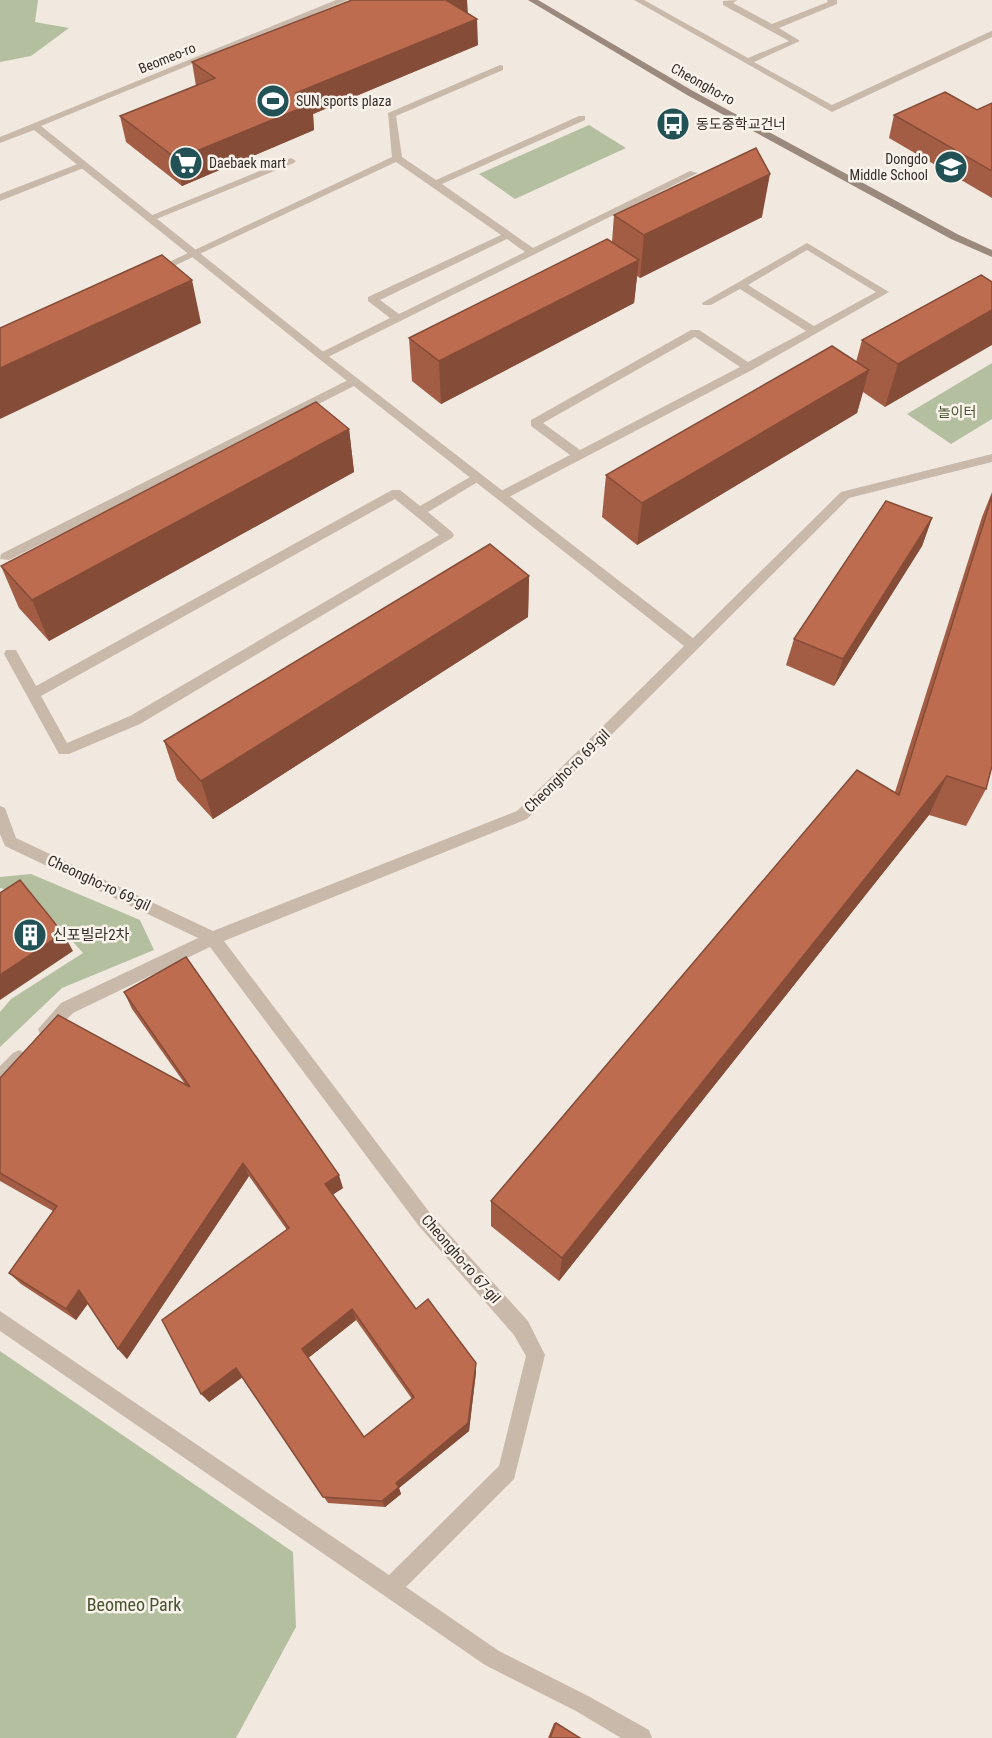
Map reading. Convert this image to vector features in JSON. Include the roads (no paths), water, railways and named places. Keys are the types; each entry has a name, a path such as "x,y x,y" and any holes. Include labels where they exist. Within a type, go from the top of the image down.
{"main road":[{"name":"Cheongho-ro","path":"532,0 690,93 955,237 992,254"}],"street":[{"name":"Beomeo-ro","path":"0,140 344,0"},
{"path":"638,0 832,109 992,34"},
{"path":"733,0 726,3 796,41 748,62"},
{"path":"771,28 834,2 831,0"},
{"path":"500,68 391,115 397,158 532,252"},
{"path":"435,184 582,118"},
{"path":"35,126 322,356 694,646"},
{"path":"140,277 397,158"},
{"path":"150,218 291,161"},
{"path":"0,198 83,165"},
{"path":"322,356 693,173"},
{"path":"398,318 372,298 508,235"},
{"path":"501,496 748,368 884,292 807,246 706,303"},
{"path":"740,285 814,330"},
{"path":"579,455 535,423 695,332 748,368"},
{"path":"5,557 354,381"},
{"name":"Cheongho-ro 69-gil","path":"0,812 10,842 213,938 522,815 846,495 992,458"},
{"path":"419,512 477,477"},
{"path":"11,654 33,694 64,750 135,720 448,535 396,493 33,694"},
{"path":"0,1078 67,1008 213,938"},
{"name":"Cheongho-ro 67-gil","path":"213,938 424,1219 521,1328 536,1355 507,1472 461,1515 391,1587"},
{"path":"0,1320 492,1658 583,1704 641,1738"}],"place":[{"name":"SUN sports plaza","path":"273,101"},
{"name":"동도중학교건너","path":"673,124"},
{"name":"Daebaek mart","path":"186,163"},
{"name":"Dongdo Middle School","path":"951,167"},
{"name":"신포빌라2차","path":"30,935"}],"park label":[{"name":"놀이터","path":"957,412"},
{"name":"Beomeo Park","path":"134,1604"}]}
